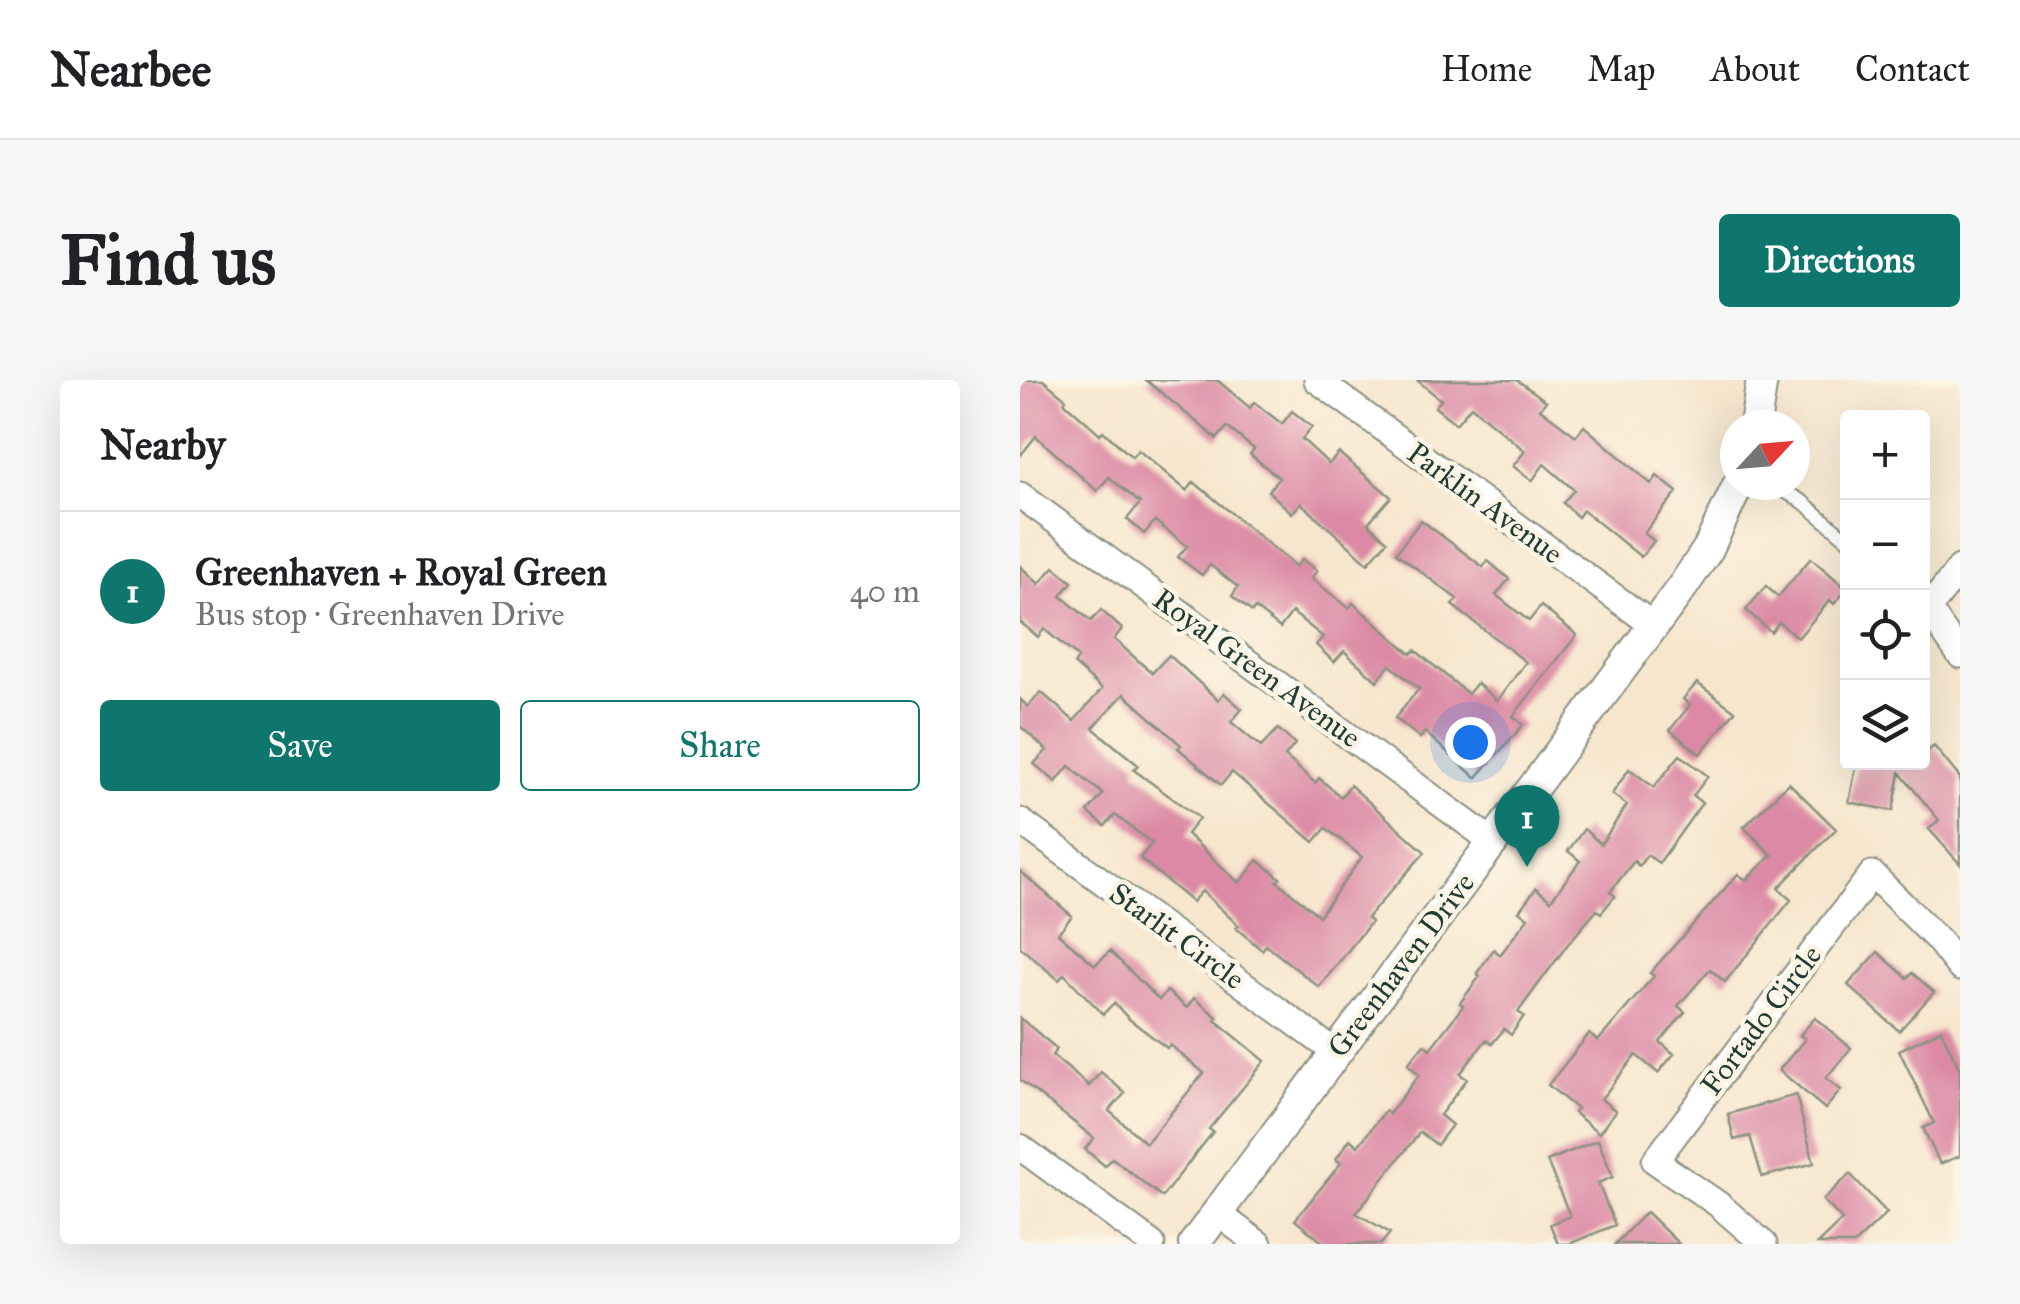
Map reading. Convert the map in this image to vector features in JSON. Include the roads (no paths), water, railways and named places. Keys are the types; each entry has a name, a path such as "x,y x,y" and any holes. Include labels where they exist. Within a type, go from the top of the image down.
{"street":[{"name":"Parklin Avenue","path":"1316,380 1654,625"},
{"path":"1758,410 1762,380"},
{"name":"Royal Green Avenue","path":"1020,495 1493,842"},
{"name":"Greenhaven Drive","path":"1194,1244 1654,625 1708,549 1731,500"},
{"path":"1930,601 1960,568"},
{"path":"1930,614 1960,655"},
{"name":"Starlit Circle","path":"1020,821 1335,1052"},
{"name":"Fortado Circle","path":"1764,1244 1718,1204 1655,1161 1872,874 1938,940 1960,968"},
{"path":"1020,1148 1152,1244"},
{"path":"1217,1214 1258,1244"}],"lane":[{"path":"1800,500 1840,533"}],"place":[{"name":"Greenhaven + Royal Green","path":"1527,867"}]}
